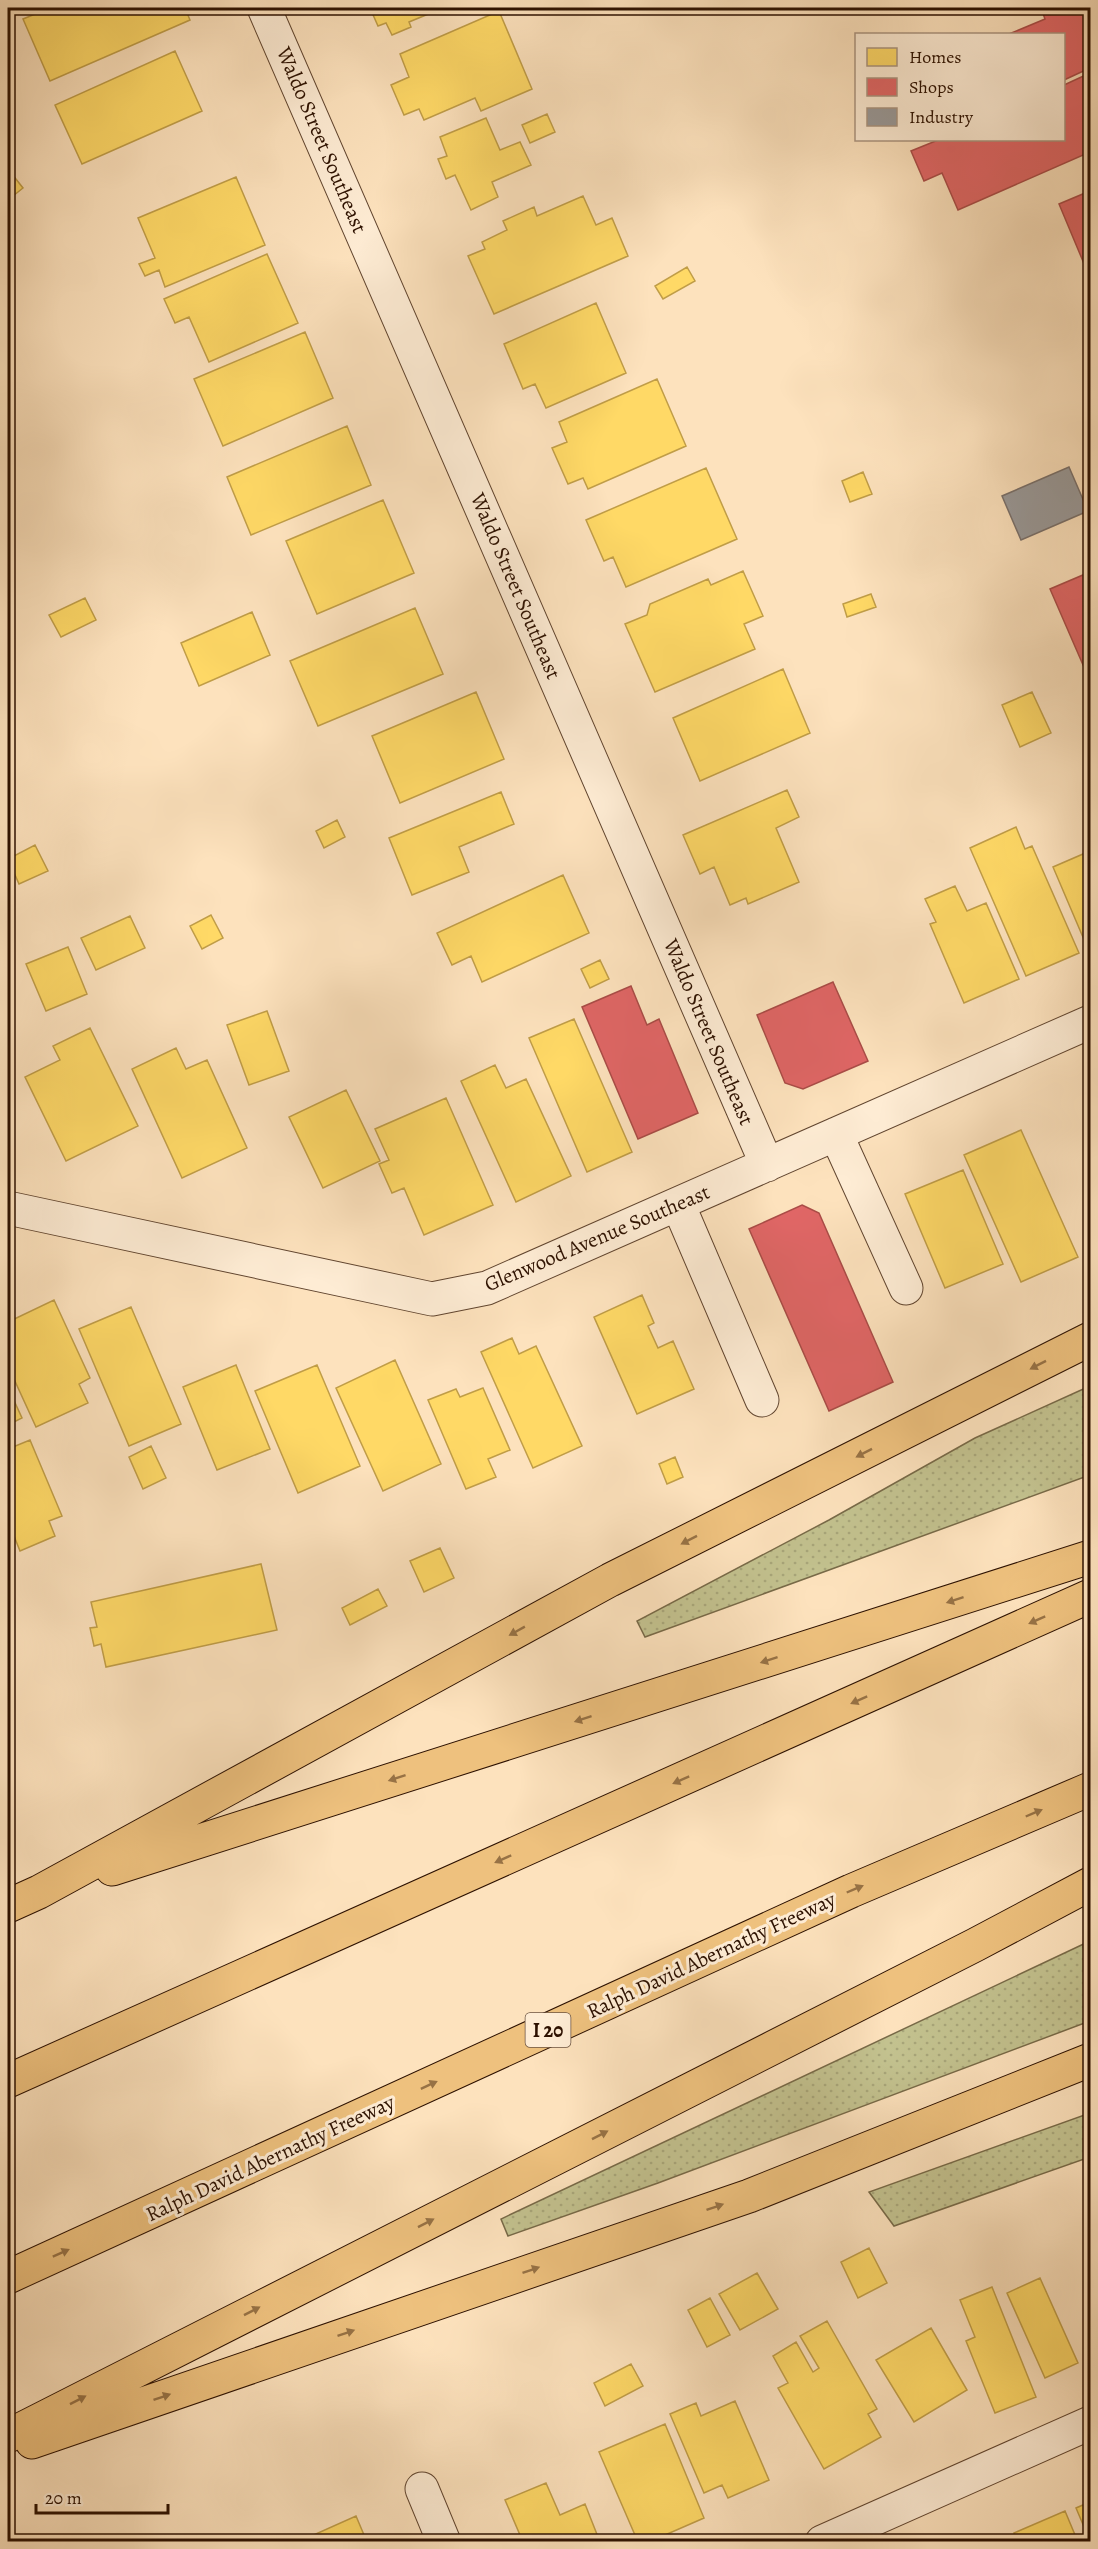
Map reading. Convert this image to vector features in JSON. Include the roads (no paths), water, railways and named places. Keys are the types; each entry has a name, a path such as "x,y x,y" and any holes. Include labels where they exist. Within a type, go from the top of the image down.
{"highway":[{"path":"8,1906 39,1892 610,1580 1090,1339"},
{"path":"39,1892 1090,1557"},
{"path":"8,2081 1090,1596"},
{"name":"Ralph David Abernathy Freeway","path":"8,2277 851,1891 1090,1789"},
{"path":"8,2436 975,1945 1090,1884"},
{"path":"8,2451 749,2196 1090,2060"}],"street":[{"name":"Waldo Street Southeast","path":"264,8 767,1165"},
{"name":"Glenwood Avenue Southeast","path":"8,1208 432,1299 487,1288 1090,1023"},
{"path":"836,1134 906,1288"},
{"path":"678,1204 762,1400"},
{"path":"822,2541 1090,2423"},
{"path":"422,2489 444,2541"}]}
